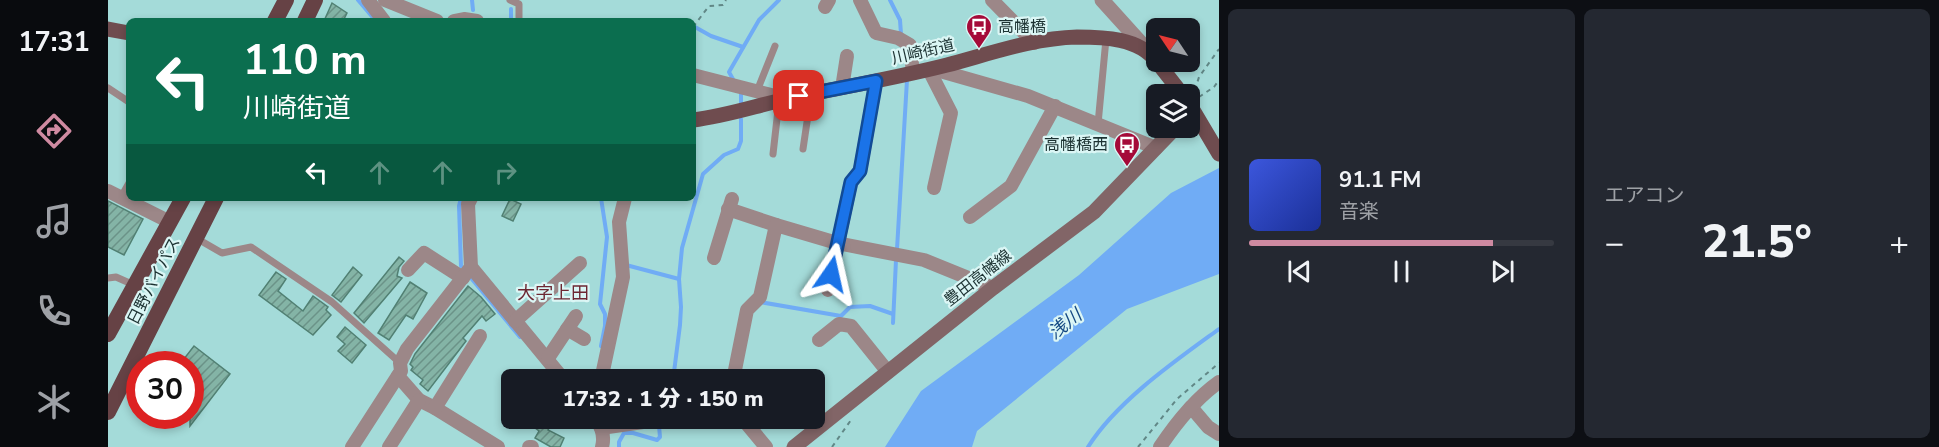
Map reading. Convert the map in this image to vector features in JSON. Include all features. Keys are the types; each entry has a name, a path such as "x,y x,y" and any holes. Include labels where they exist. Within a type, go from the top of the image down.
{"highway":[{"path":"277,18 286,0"},
{"path":"306,18 315,0"},
{"name":"日野バイパス","path":"108,334 181,201"},
{"name":"日野バイパス","path":"108,412 214,201"}],"main road":[{"path":"108,29 126,32"},
{"name":"川崎街道","path":"696,120 718,117 783,100 931,69 1034,43 1075,37 1106,39 1132,44 1146,53"},
{"path":"1167,72 1177,84"},
{"path":"1200,117 1219,154"},
{"name":"豊田高幡線","path":"794,447 993,288 1094,212 1166,138"}],"street":[{"path":"368,0 382,18"},
{"path":"385,0 430,18"},
{"path":"860,0 876,33 898,38 910,45 913,73"},
{"path":"992,0 1034,43"},
{"path":"1102,0 1146,49"},
{"path":"842,88 847,56"},
{"path":"931,69 975,79 1055,106 1156,148"},
{"path":"931,69 951,113 934,188"},
{"path":"696,76 783,100"},
{"path":"828,290 851,182 860,171 876,81"},
{"path":"970,217 1011,186 1055,106"},
{"path":"128,201 170,222"},
{"path":"352,447 399,370 407,349 467,272 470,201"},
{"path":"603,369 623,277 619,222 623,201"},
{"path":"714,258 730,204 776,225 837,243 924,260 993,288"},
{"path":"735,369 747,310 760,297 776,225"},
{"path":"408,270 424,253 467,272 515,321 556,369"},
{"path":"515,321 580,263"},
{"path":"548,358 576,316"},
{"path":"819,340 839,324 850,326 888,372"},
{"path":"567,328 584,339"},
{"path":"435,408 480,336"},
{"path":"399,370 418,400 498,447"},
{"path":"1160,447 1191,407 1219,382"},
{"path":"389,447 418,400"},
{"path":"1191,407 1208,427 1219,434"},
{"path":"600,429 604,440 602,447"},
{"path":"751,429 766,447"}],"lane":[{"path":"510,0 519,3 519,18"},
{"path":"1098,124 1106,39"},
{"path":"757,91 775,46"},
{"path":"108,88 126,100"},
{"path":"803,149 811,94"},
{"path":"773,154 783,100"},
{"path":"196,238 222,253 251,247 332,302 399,370"},
{"path":"108,278 116,277 135,285"}],"path":[{"path":"696,23 709,6 723,4 726,0"},
{"path":"1196,84 1219,49"},
{"path":"1200,93 1214,87 1219,80"},
{"path":"1138,447 1177,399 1219,363"}],"water":[{"name":"浅川","path":"1219,168 1219,274 1127,309 977,431 972,447 885,447 921,391 1079,275 1171,193"}],"building":[{"path":"332,3 347,13 344,18 325,18"},
{"path":"108,201 143,219 124,255 108,247"},
{"path":"509,201 521,204 513,221 502,216"},
{"path":"399,257 404,261 399,267 397,276 402,278 364,323 354,313"},
{"path":"353,267 362,275 341,302 332,295"},
{"path":"276,272 286,279 278,291 303,311 313,296 328,307 326,310 331,315 313,335 259,295"},
{"path":"410,282 427,293 413,319 406,315 389,340 378,333"},
{"path":"468,286 495,314 486,321 482,316 463,338 466,341 428,391 420,384 423,380 411,370 413,367 410,364 415,354"},
{"path":"345,327 366,345 352,363 338,351 345,344 337,337"},
{"path":"194,346 200,351 190,351"},
{"path":"204,354 230,374 204,408"},
{"path":"536,429 548,429 564,438 560,447 551,447 535,438 539,431"}],"waterway":[{"path":"358,0 373,18"},
{"path":"472,0 473,10"},
{"path":"734,81 729,72 759,20 779,0"},
{"path":"890,0 900,20 901,34"},
{"path":"511,9 511,18"},
{"path":"696,28 711,36 743,47"},
{"path":"897,249 907,80"},
{"path":"741,91 741,103"},
{"path":"696,199 703,174 724,155 738,149 741,141 741,119"},
{"path":"460,201 461,266"},
{"path":"601,201 607,237 600,304 605,314 601,346"},
{"path":"674,369 680,325 679,279 682,248 695,201"},
{"path":"893,323 896,260"},
{"path":"626,265 679,279"},
{"path":"471,278 520,337"},
{"path":"760,302 841,316 850,307 870,306 893,314"},
{"path":"1088,447 1100,430 1131,398 1166,368 1219,329"},
{"path":"619,447 624,433 633,433 657,440 660,437 659,429"}],"place":[{"name":"高幡橋","path":"979,50"},
{"name":"高幡橋西","path":"1127,168"}],"district":[{"name":"大字上田","path":"553,293"}],"route":[{"path":"799,96 876,81 860,171 851,182 831,274"}]}
